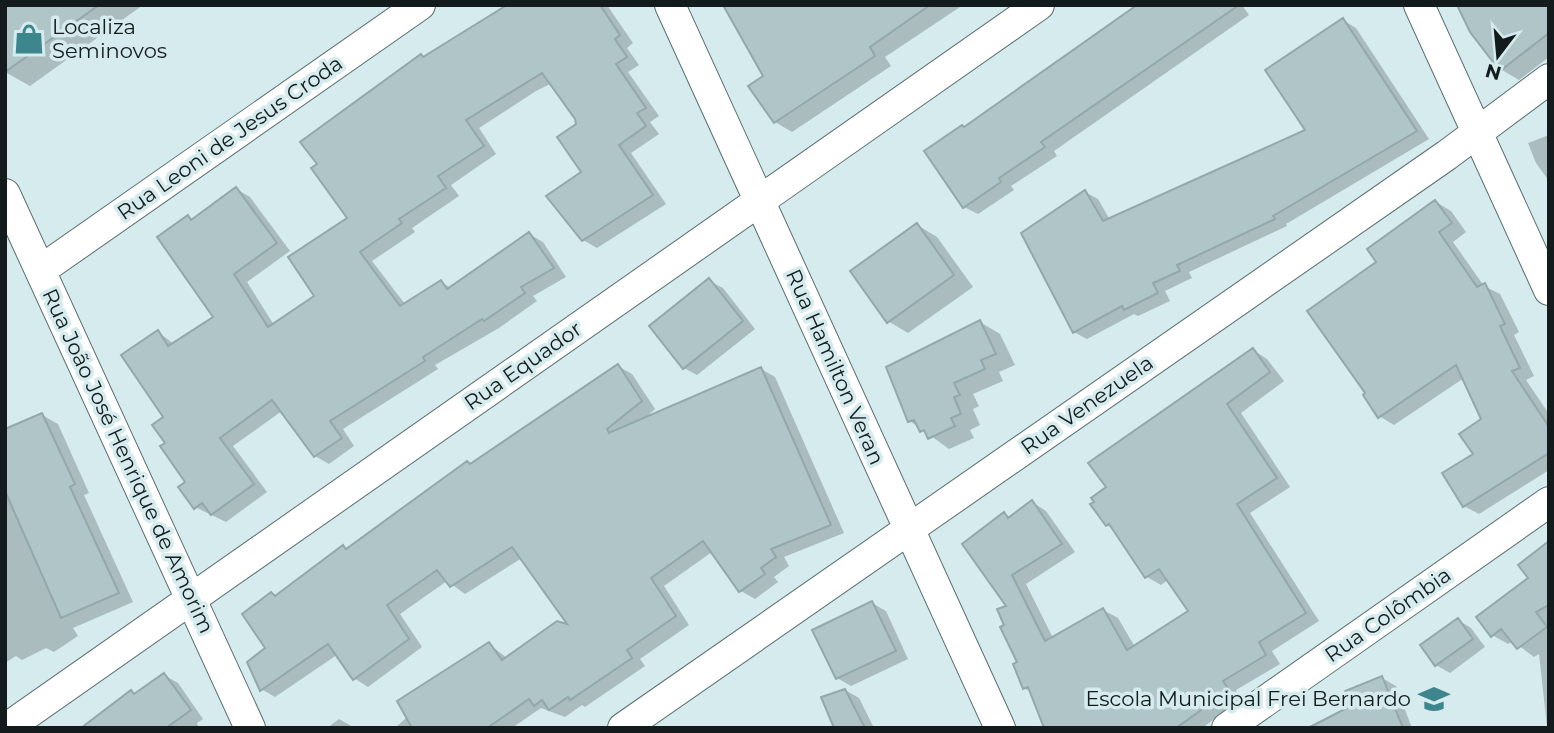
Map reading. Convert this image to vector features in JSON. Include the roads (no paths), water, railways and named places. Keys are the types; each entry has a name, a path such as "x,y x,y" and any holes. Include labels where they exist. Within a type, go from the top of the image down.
{"street":[{"name":"Rua Leoni de Jesus Croda","path":"41,270 420,5"},
{"name":"Rua Hamilton Veran","path":"670,5 1000,728"},
{"name":"Rua Equador","path":"7,728 1039,5"},
{"path":"1419,5 1549,290"},
{"name":"Rua Venezuela","path":"623,728 1477,134 1549,79"},
{"name":"Rua João José Henrique de Amorim","path":"5,194 250,728"},
{"name":"Rua Colômbia","path":"1227,728 1549,502"}],"place":[{"name":"Localiza Seminovos","path":"29,39"},
{"name":"Escola Municipal Frei Bernardo","path":"1434,699"}]}
